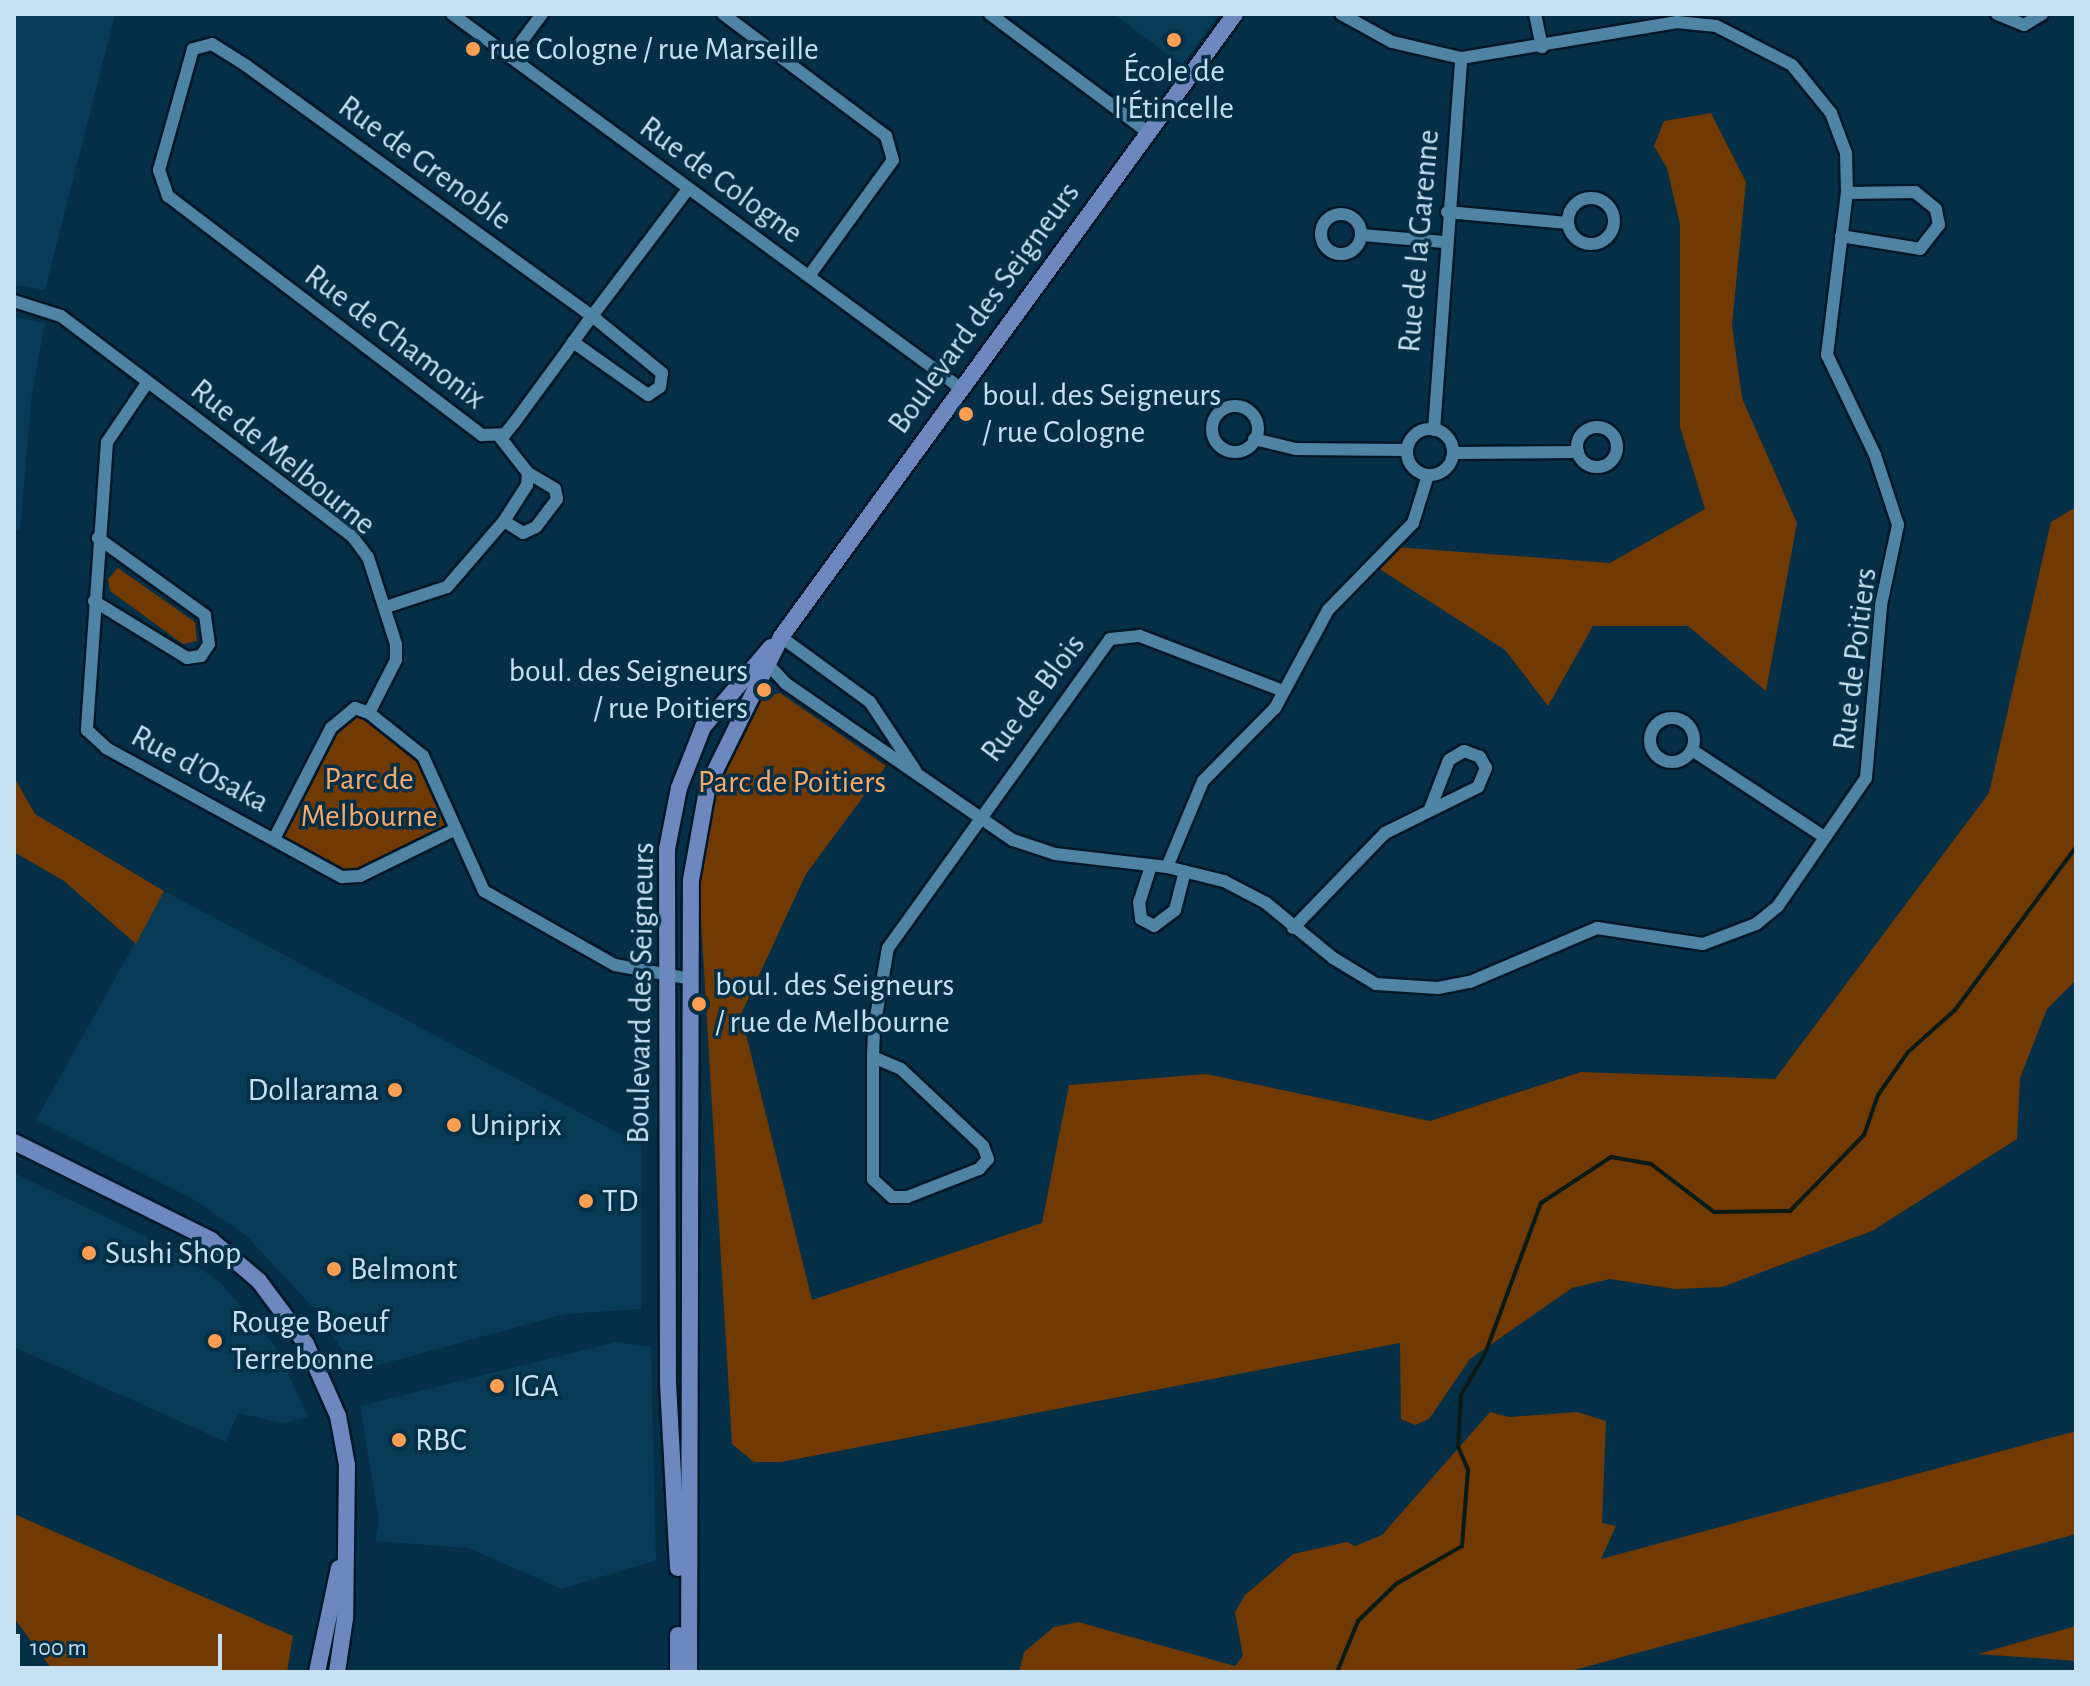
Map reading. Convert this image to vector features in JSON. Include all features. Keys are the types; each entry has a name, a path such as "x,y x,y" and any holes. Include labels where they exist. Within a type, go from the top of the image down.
{"street":[{"name":"Rue de Cologne","path":"452,14 959,387"},
{"path":"510,57 542,14"},
{"path":"723,14 886,136 893,160 809,276"},
{"path":"990,14 1148,132"},
{"name":"Boulevard des Seigneurs","path":"678,1672 666,860 679,788 709,717 764,661 959,387 1235,14"},
{"name":"Rue de Poitiers","path":"764,661 976,819 1055,854 1167,867 1245,890 1354,973 1398,989 1470,982 1597,928 1703,944 1767,917 1869,766 1881,605 1898,525 1875,455 1827,355 1847,193 1840,132 1818,93 1792,65 1731,30 1666,19 1542,47 1461,58 1392,42 1341,14"},
{"path":"1535,14 1542,47"},
{"path":"1997,14 2024,25 2042,14"},
{"name":"Rue de Chamonix","path":"227,52 206,44 190,55 159,170 168,196 469,428 499,436 688,189"},
{"name":"Rue de Grenoble","path":"227,52 592,316 662,373 660,387 648,395 573,342"},
{"name":"Rue de la Garenne","path":"1434,430 1444,242 1461,58"},
{"path":"1841,236 1920,249 1939,225 1936,209 1915,192 1847,193"},
{"path":"1447,212 1568,223"},
{"path":"1362,235 1444,242"},
{"name":"Rue de Melbourne","path":"14,301 61,316 352,536 368,557 386,607 396,660 369,713"},
{"name":"Rue d'Osaka","path":"147,383 107,442 84,706 94,739 342,877 360,876 452,831"},
{"path":"1434,430 1450,440 1453,453 1448,466 1428,475 1415,470 1407,450 1419,432 1434,430"},
{"path":"499,436 528,473 555,489 557,499 536,527 523,533 504,521"},
{"path":"1254,439 1296,449 1407,450"},
{"path":"1453,453 1578,452"},
{"path":"386,607 447,587 504,521 527,485 528,473"},
{"path":"1167,867 1203,781 1275,708 1281,690 1328,610 1413,523 1428,475"},
{"path":"94,601 187,658 201,656 209,644 205,615 98,538"},
{"name":"Rue de Blois","path":"873,1057 901,1069 983,1146 988,1159 979,1169 907,1197 881,1191 873,1179 873,1057 888,948 976,819 1110,639 1140,636 1281,690"},
{"name":"Rue de Poitiers","path":"781,637 870,702 917,773"},
{"name":"Boulevard des Seigneurs","path":"689,1672 692,870 703,799 725,742 764,661"},
{"path":"274,839 331,728 355,708 369,713 423,756 452,831 484,891 606,961 666,978 691,979"},
{"path":"1692,750 1823,836"},
{"path":"1293,928 1385,833 1430,809 1455,802 1485,778 1486,768 1474,752 1449,760 1430,809"},
{"path":"1151,866 1139,902 1141,919 1154,926 1175,910 1185,871"},
{"path":"14,1142 176,1218 227,1252 267,1290 306,1344 338,1416 349,1528 337,1672"},
{"path":"317,1672 349,1528"}],"shaded area":[{"path":"14,14 115,14 45,290 14,285"},
{"name":"École de l'Étincelle","path":"1114,14 1219,14 1182,65"},
{"path":"14,317 45,323 32,393 20,531 14,527"},
{"path":"164,891 641,1145 641,1309 565,1314 357,1371 314,1309 246,1235 193,1199 36,1120"},
{"path":"14,1173 170,1248 220,1282 275,1346 308,1417 283,1423 238,1413 226,1442 14,1347"},
{"path":"616,1342 651,1347 656,1560 562,1589 468,1548 375,1541 379,1521 360,1406"}],"green space":[{"path":"1711,113 1746,182 1732,325 1742,398 1797,523 1766,691 1688,626 1593,626 1548,706 1505,650 1375,566 1395,547 1610,563 1705,509 1680,427 1680,224 1667,168 1654,146 1664,121"},
{"name":"Parc de Poitiers","path":"2076,507 2076,980 2047,1009 2020,1078 2017,1139 1872,1231 1722,1287 1675,1289 1610,1279 1572,1288 1470,1359 1429,1419 1415,1425 1401,1419 1400,1343 781,1462 754,1462 732,1444 698,869 720,780 762,697 780,693 886,766 806,874 741,1014 812,1300 1042,1223 1069,1085 1206,1074 1430,1121 1581,1072 1775,1079 1989,793 2051,522"},
{"path":"118,568 195,622 197,641 183,644 110,591 108,579"},
{"name":"Parc de Melbourne","path":"355,708 423,756 452,831 342,877 274,839 331,728"},
{"path":"14,777 35,814 164,891 136,944 64,881 14,852"},
{"path":"1490,1412 1509,1417 1577,1412 1606,1421 1602,1523 1616,1526 1601,1559 2076,1431 2076,1534 1567,1672 1019,1672 1024,1652 1054,1627 1078,1622 1235,1666 1243,1656 1235,1612 1245,1595 1293,1554 1347,1542 1355,1546 1382,1535"},
{"path":"14,1514 293,1636 287,1672 54,1672 14,1618"},
{"path":"2076,1626 2076,1661 1978,1654"}],"waterway":[{"path":"1337,1672 1358,1621 1396,1584 1462,1546 1468,1470 1458,1447 1461,1395 1485,1354 1541,1203 1611,1157 1651,1164 1714,1212 1790,1211 1864,1135 1878,1095 1908,1052 1955,1010 2076,847"}],"place":[{"name":"École de l'Étincelle","path":"1174,40"},
{"name":"rue Cologne / rue Marseille","path":"473,49"},
{"name":"boul. des Seigneurs / rue Cologne","path":"966,414"},
{"name":"boul. des Seigneurs / rue Poitiers","path":"764,690"},
{"name":"boul. des Seigneurs / rue de Melbourne","path":"699,1004"},
{"name":"Dollarama","path":"395,1090"},
{"name":"Uniprix","path":"454,1125"},
{"name":"TD","path":"586,1201"},
{"name":"Sushi Shop","path":"89,1253"},
{"name":"Belmont","path":"334,1269"},
{"name":"Rouge Boeuf Terrebonne","path":"215,1341"},
{"name":"IGA","path":"497,1386"},
{"name":"RBC","path":"399,1440"}]}
